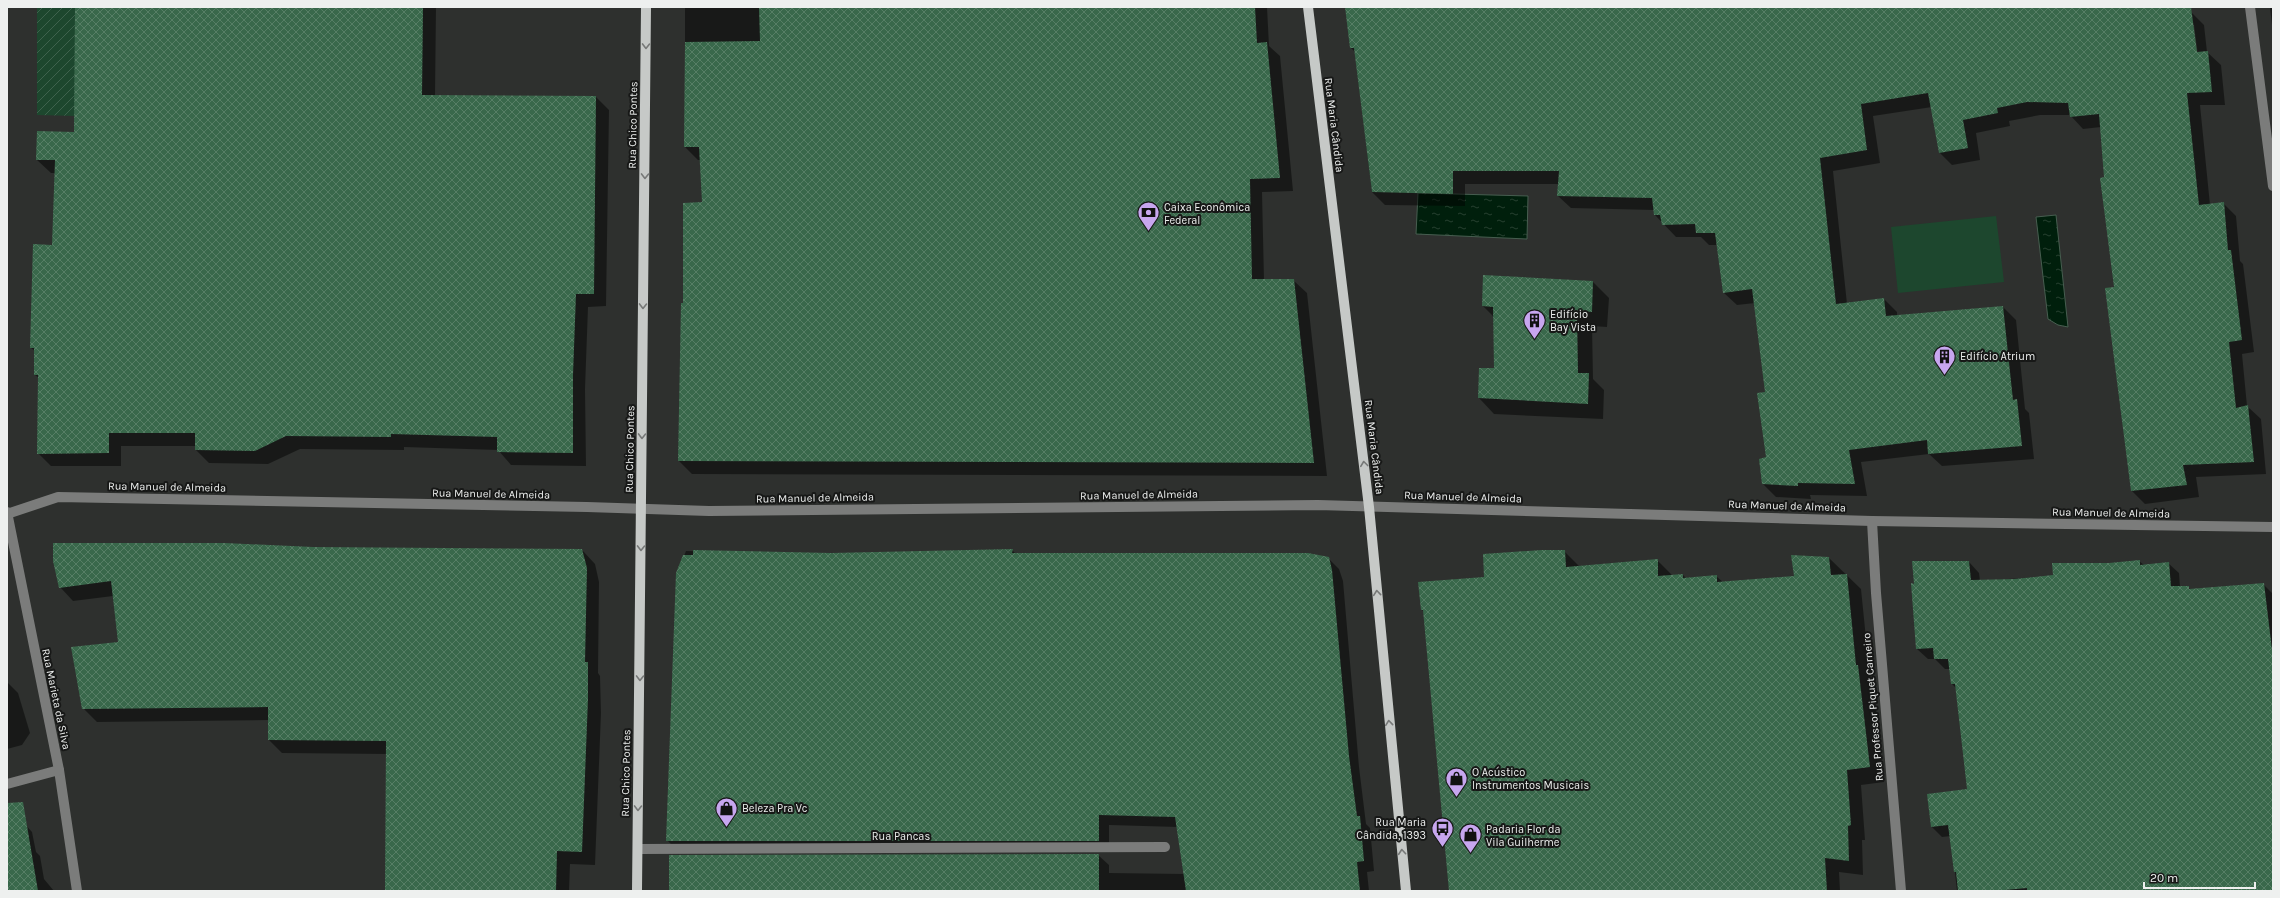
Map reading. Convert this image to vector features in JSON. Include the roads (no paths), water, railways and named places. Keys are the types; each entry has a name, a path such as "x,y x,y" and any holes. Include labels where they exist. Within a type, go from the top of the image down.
{"main road":[{"name":"Rua Chico Pontes","path":"637,891 646,7"},
{"name":"Rua Maria Cândida","path":"1308,7 1369,506 1406,891"}],"street":[{"path":"2250,7 2273,186"},
{"name":"Rua Manuel de Almeida","path":"7,514 58,497 709,511 1314,505 1872,521 2273,528"},
{"name":"Rua Marieta da Silva","path":"7,514 59,770 77,891"},
{"name":"Rua Professor Piquet Carneiro","path":"1872,521 1876,593 1900,891"},
{"path":"7,784 59,770"},
{"name":"Rua Pancas","path":"638,849 1165,847"}],"water":[{"path":"1418,193 1528,196 1527,239 1416,234"},
{"path":"2056,215 2068,327 2058,325 2048,319 2036,217"}],"place":[{"name":"Caixa Econômica Federal","path":"1149,232"},
{"name":"Edifício Bay Vista","path":"1535,340"},
{"name":"Edifício Atrium","path":"1945,376"},
{"name":"O Acústico Instrumentos Musicais","path":"1456,798"},
{"name":"Beleza Pra Vc","path":"726,828"},
{"name":"Rua Maria Cândida, 1393","path":"1442,848"},
{"name":"Padaria Flor da Vila Guilherme","path":"1471,854"}]}
